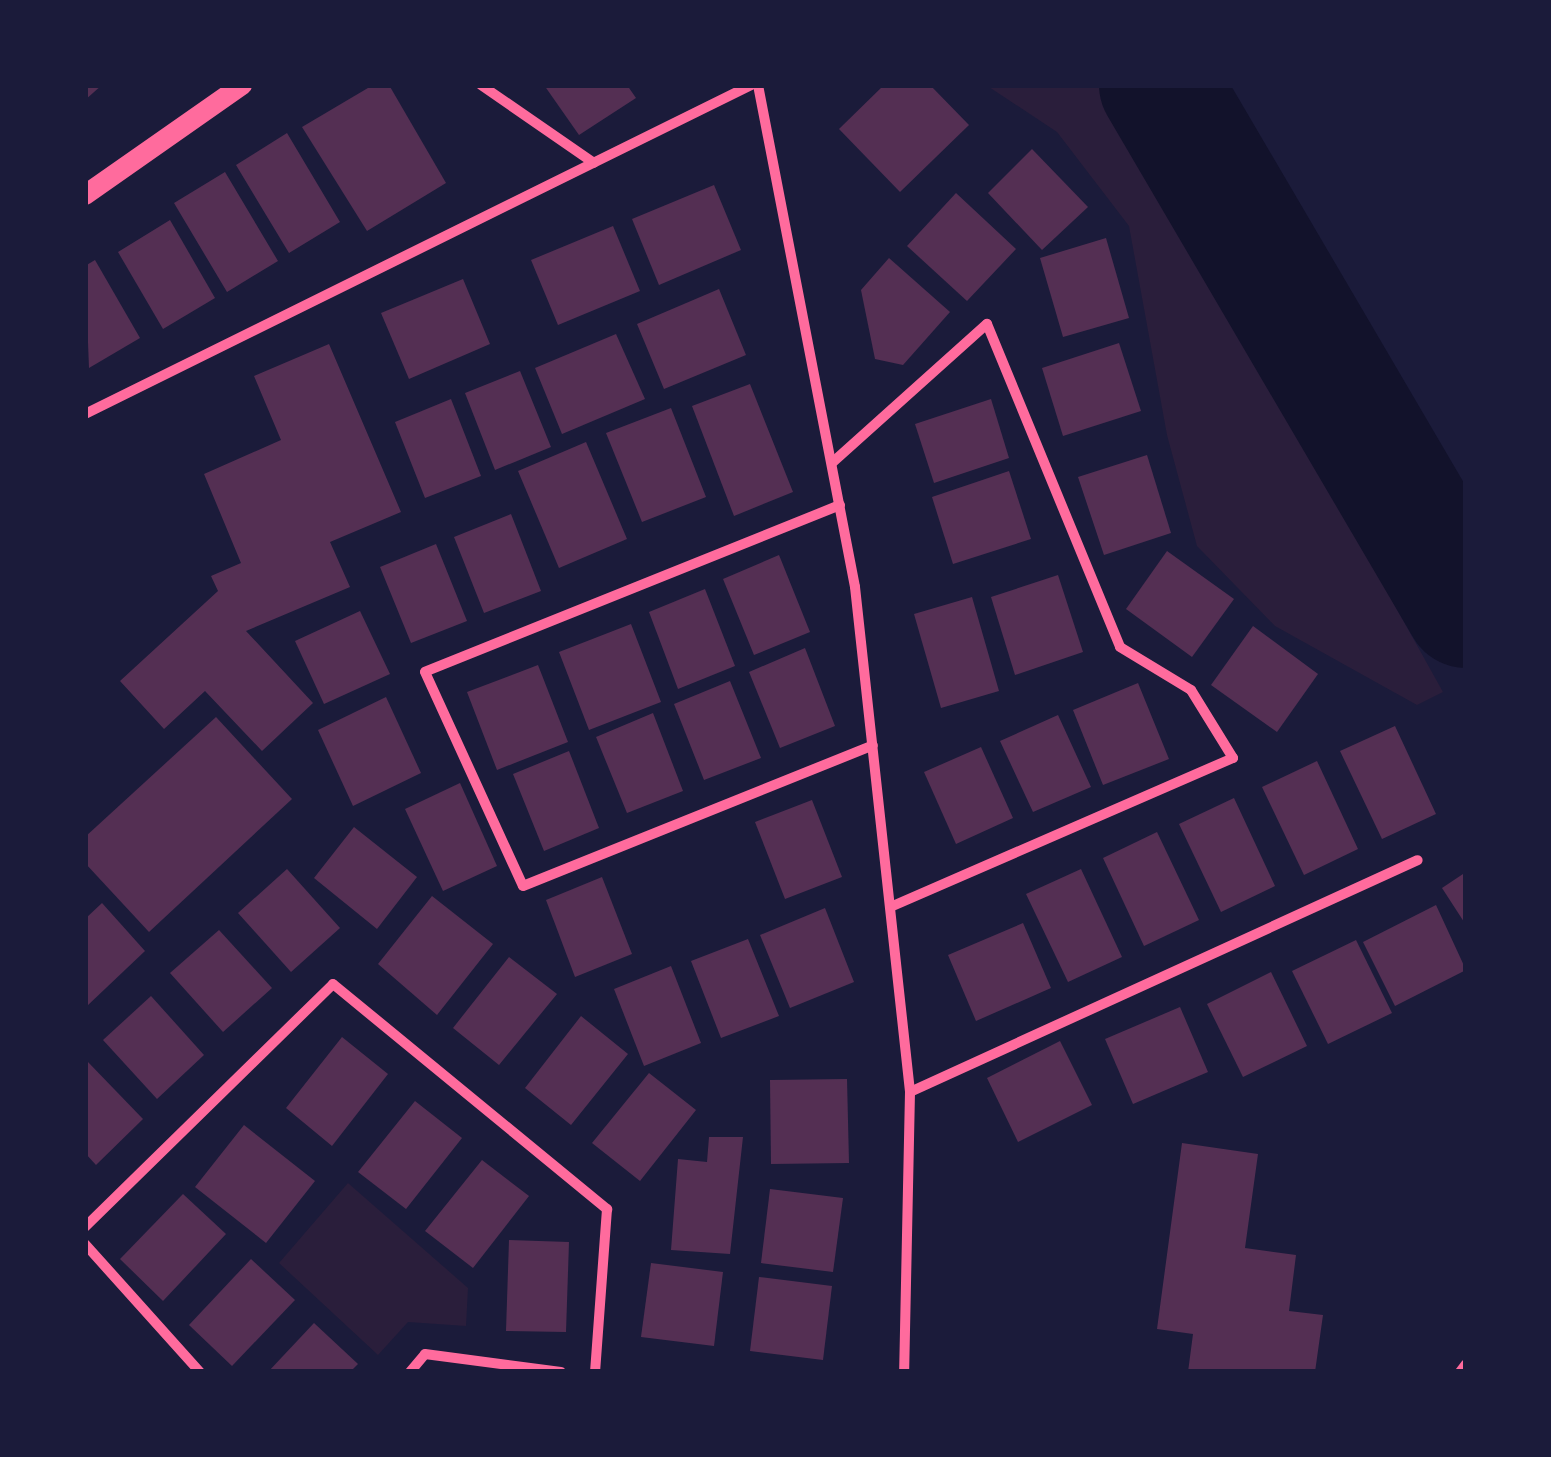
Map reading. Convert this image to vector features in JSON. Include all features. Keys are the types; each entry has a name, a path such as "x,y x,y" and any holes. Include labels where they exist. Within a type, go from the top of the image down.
{"main road":[{"path":"85,195 242,85"}],"street":[{"path":"481,85 594,163"},
{"path":"85,414 755,85 833,462 873,745 910,1092 904,1372"},
{"path":"833,462 987,324 1120,648 1191,690 1233,758 891,907"},
{"path":"840,505 425,672 523,886 873,745"},
{"path":"910,1092 1418,860"},
{"path":"85,1226 333,984 607,1209 595,1372"},
{"path":"85,1244 200,1372"},
{"path":"410,1372 425,1354 560,1372"},
{"path":"1460,1372 1466,1364"}],"shaded area":[{"path":"986,85 1105,85 1443,692 1417,705 1275,626 1197,546 1167,435 1129,226 1057,132"},
{"path":"348,1183 468,1288 466,1326 408,1322 378,1355 279,1263"}],"building":[{"path":"85,85 102,85 85,100"},
{"path":"373,85 389,85 446,183 367,231 302,127"},
{"path":"544,85 627,85 636,98 579,135"},
{"path":"884,85 930,85 969,125 900,192 839,129"},
{"path":"287,133 340,222 289,253 236,165"},
{"path":"1032,149 1088,207 1042,250 988,193"},
{"path":"225,172 278,261 227,292 174,203"},
{"path":"714,185 741,250 659,285 632,219"},
{"path":"956,193 1016,249 967,301 907,246"},
{"path":"170,220 215,298 163,329 118,252"},
{"path":"613,226 640,291 558,325 531,260"},
{"path":"1106,238 1129,318 1063,337 1040,258"},
{"path":"889,258 950,312 903,365 875,359 861,290"},
{"path":"95,260 140,338 89,368 85,266"},
{"path":"463,279 490,344 409,379 381,313"},
{"path":"719,289 746,355 664,389 637,324"},
{"path":"616,334 645,399 562,434 535,368"},
{"path":"1119,343 1141,411 1063,436 1042,368"},
{"path":"329,344 401,512 330,542 350,587 246,631 313,703 262,751 205,691 164,729 120,681 218,591 211,576 241,563 204,474 281,440 254,376"},
{"path":"520,371 551,447 495,470 465,393"},
{"path":"750,384 793,492 734,516 692,406"},
{"path":"451,399 481,476 425,498 395,422"},
{"path":"991,399 1009,458 934,483 915,424"},
{"path":"671,408 706,497 642,522 606,433"},
{"path":"586,442 627,539 559,568 518,471"},
{"path":"1147,455 1171,533 1104,555 1078,477"},
{"path":"1009,471 1031,539 953,564 932,497"},
{"path":"511,514 541,591 484,613 454,537"},
{"path":"436,544 467,621 411,643 380,567"},
{"path":"1167,551 1234,599 1192,657 1126,609"},
{"path":"779,555 810,632 754,655 723,579"},
{"path":"1058,575 1083,652 1015,675 991,597"},
{"path":"705,589 735,666 678,689 649,612"},
{"path":"972,597 999,691 941,708 914,614"},
{"path":"360,611 390,674 324,704 295,641"},
{"path":"631,624 661,702 589,730 559,652"},
{"path":"1253,626 1318,674 1277,732 1211,685"},
{"path":"805,648 835,726 780,748 749,672"},
{"path":"538,665 568,742 497,770 467,692"},
{"path":"730,681 761,758 704,780 674,704"},
{"path":"1138,683 1169,759 1103,785 1073,710"},
{"path":"386,697 421,773 353,806 318,730"},
{"path":"653,713 683,791 627,813 596,737"},
{"path":"1058,715 1091,787 1033,812 1000,741"},
{"path":"216,717 292,799 149,932 85,863 85,837"},
{"path":"1395,726 1436,814 1382,839 1340,751"},
{"path":"981,747 1013,818 956,844 924,772"},
{"path":"569,751 599,828 544,851 513,774"},
{"path":"1317,761 1358,849 1304,875 1262,787"},
{"path":"460,783 497,866 443,891 405,809"},
{"path":"1234,798 1275,886 1221,912 1179,824"},
{"path":"812,800 842,877 785,899 755,822"},
{"path":"354,827 417,877 377,929 314,878"},
{"path":"1157,832 1199,920 1144,946 1103,858"},
{"path":"287,869 340,928 291,972 238,913"},
{"path":"1081,869 1122,957 1068,982 1026,894"},
{"path":"1466,872 1466,925 1442,888"},
{"path":"602,877 632,954 575,977 546,900"},
{"path":"432,896 493,944 437,1015 378,964"},
{"path":"102,903 145,951 87,1006 85,919"},
{"path":"1436,905 1466,970 1395,1006 1363,942"},
{"path":"825,908 854,982 790,1008 760,935"},
{"path":"1023,923 1051,988 976,1021 948,955"},
{"path":"219,930 272,988 223,1032 170,973"},
{"path":"748,939 779,1016 721,1038 691,961"},
{"path":"1356,940 1392,1013 1328,1044 1292,971"},
{"path":"509,957 557,994 499,1065 453,1028"},
{"path":"671,966 701,1043 644,1066 614,989"},
{"path":"1271,972 1307,1046 1243,1077 1207,1004"},
{"path":"151,996 204,1055 157,1099 103,1040"},
{"path":"1180,1007 1208,1072 1133,1104 1105,1039"},
{"path":"581,1016 628,1054 571,1125 525,1088"},
{"path":"342,1037 388,1074 332,1146 286,1108"},
{"path":"1060,1041 1092,1105 1018,1142 987,1078"},
{"path":"87,1061 143,1119 96,1165 85,1153"},
{"path":"649,1073 696,1110 640,1181 592,1143"},
{"path":"847,1079 849,1163 771,1164 770,1080"},
{"path":"415,1101 462,1138 406,1209 358,1172"},
{"path":"244,1125 315,1181 266,1243 195,1187"},
{"path":"709,1137 743,1137 730,1254 671,1250 678,1159 707,1162"},
{"path":"1182,1143 1258,1154 1245,1248 1296,1255 1289,1311 1323,1315 1315,1372 1188,1372 1193,1334 1157,1329"},
{"path":"482,1160 529,1196 473,1268 425,1231"},
{"path":"770,1189 843,1198 833,1272 761,1263"},
{"path":"183,1194 226,1234 163,1301 120,1259"},
{"path":"509,1240 569,1242 566,1332 506,1331"},
{"path":"251,1259 295,1300 232,1366 189,1325"},
{"path":"651,1263 723,1272 714,1346 641,1337"},
{"path":"759,1277 832,1286 823,1360 750,1351"},
{"path":"314,1323 358,1364 350,1372 268,1372"}],"waterway":[{"path":"1160,85 1466,607"}]}
